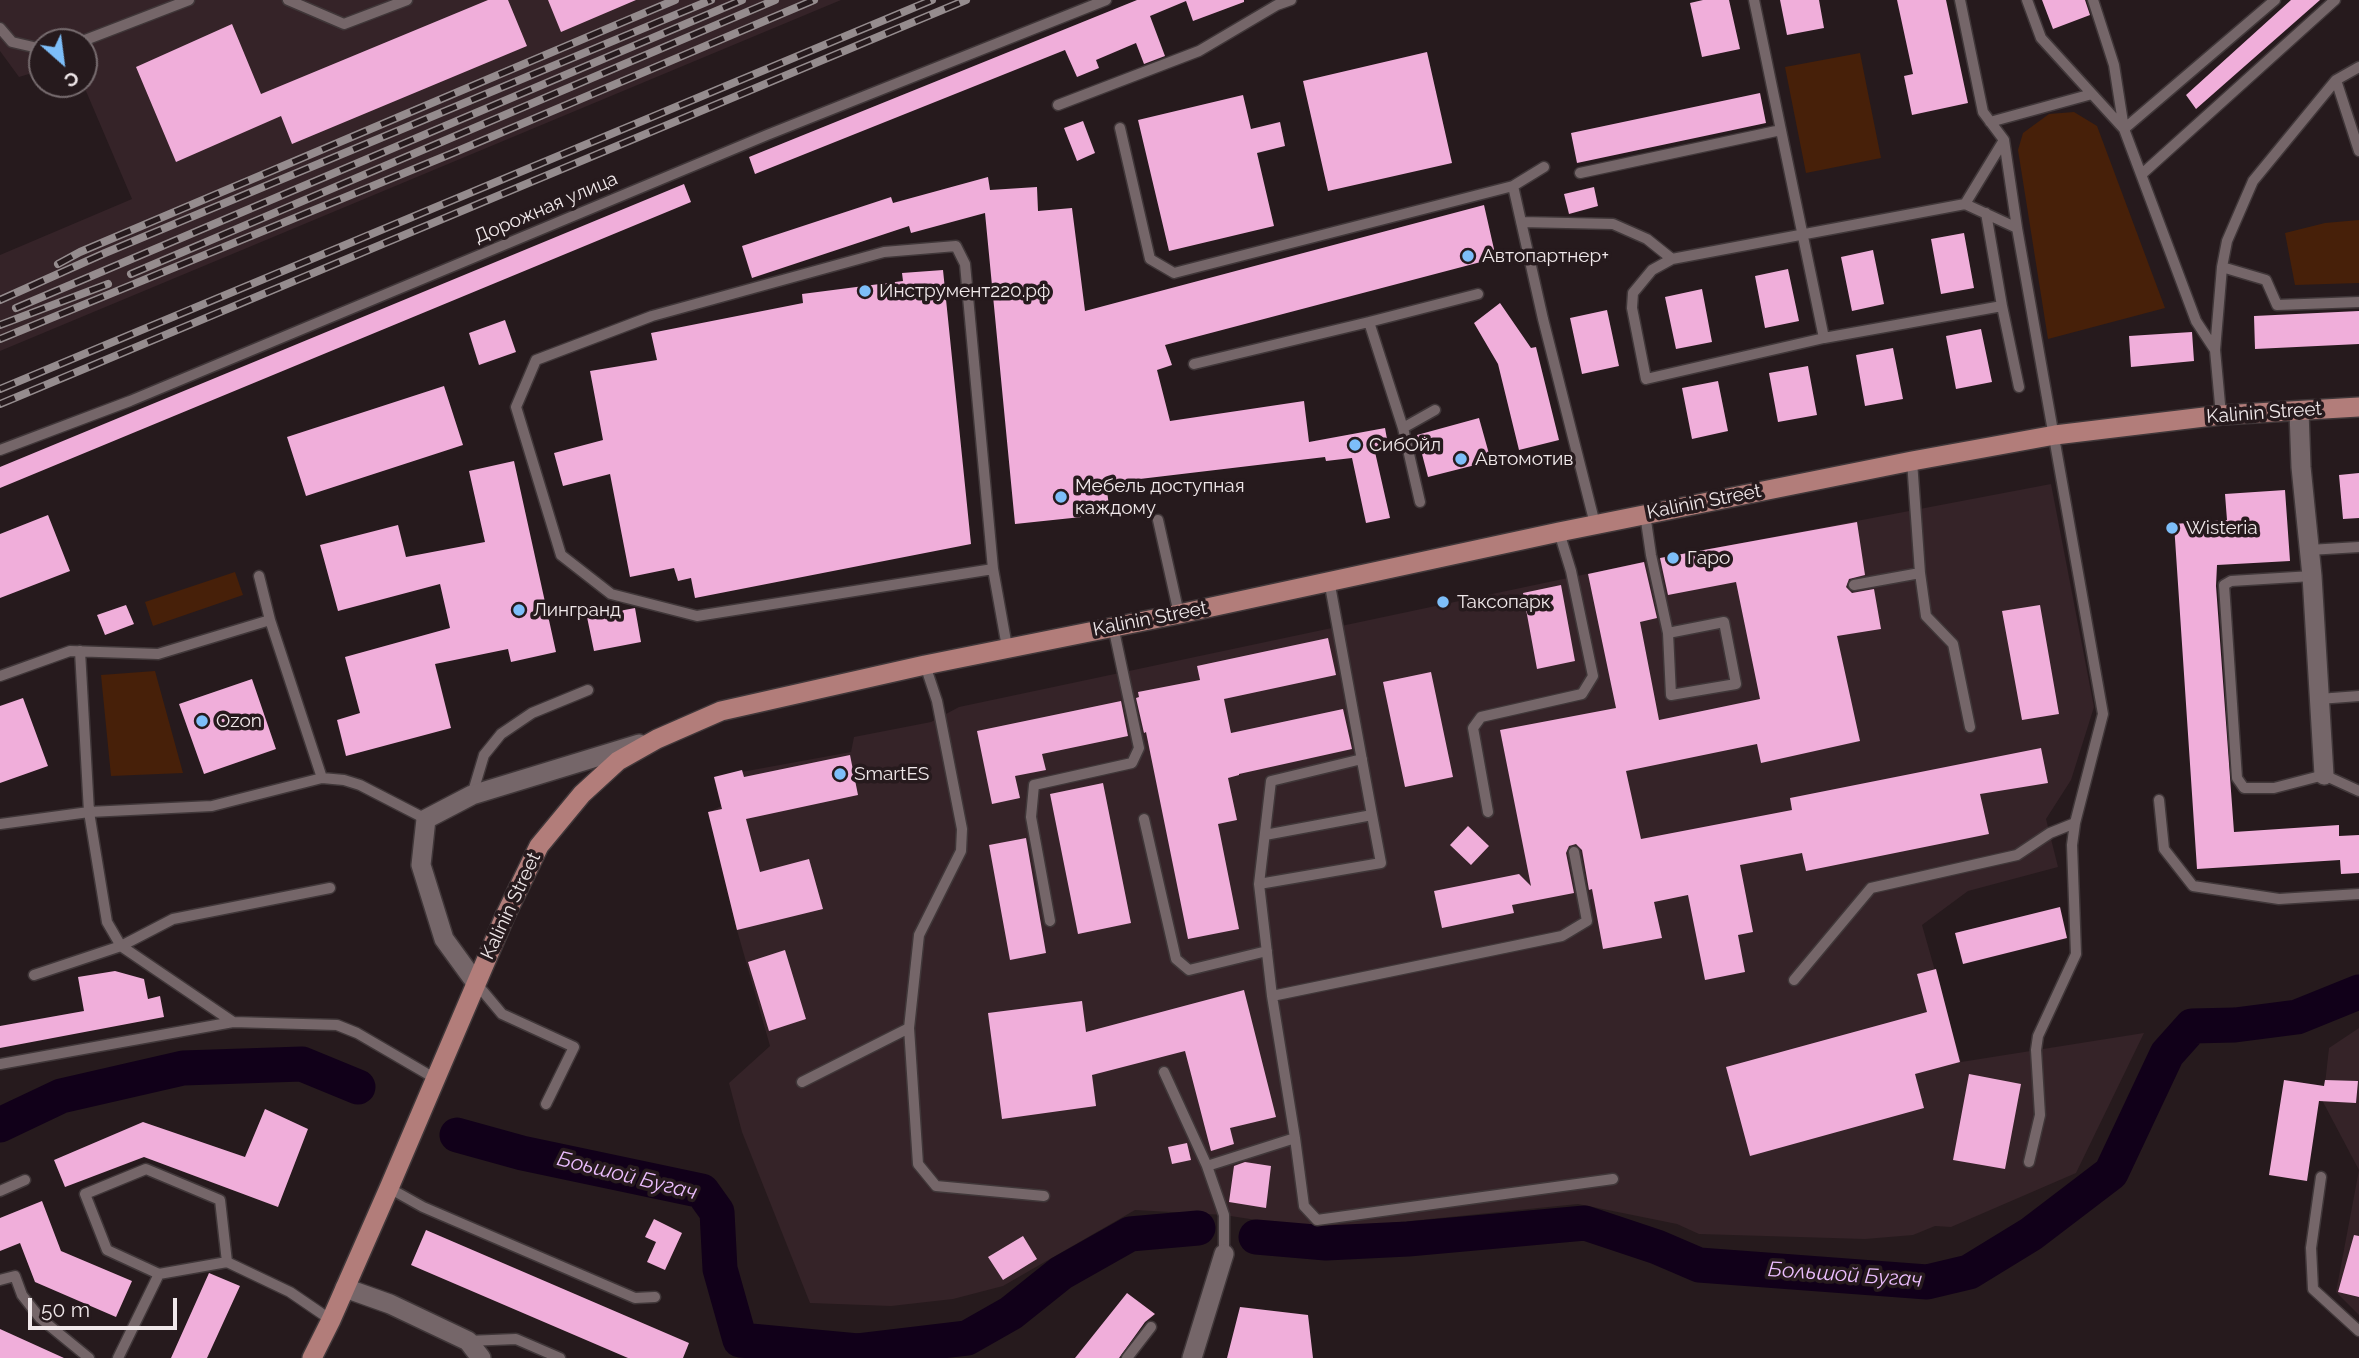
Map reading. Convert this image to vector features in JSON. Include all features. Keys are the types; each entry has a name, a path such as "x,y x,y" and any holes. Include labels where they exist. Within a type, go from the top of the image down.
{"main road":[{"name":"Kalinin Street","path":"312,1358 389,1188 505,916 539,846 582,794 618,761 657,739 721,711 925,664 1179,614 1559,531 1912,461 2055,435 2221,415 2359,407"}],"street":[{"path":"2299,411 2324,775"},
{"path":"476,983 444,939 421,865 426,819 472,795 657,739"},
{"path":"1192,1358 1224,1254"},
{"path":"345,1288 390,1304 468,1341 481,1358"}],"lane":[{"path":"98,35 189,0"},
{"path":"288,0 344,24 407,0"},
{"name":"Дорожная улица","path":"0,450 130,401 767,135 1106,0"},
{"path":"1058,105 1199,51 1275,2 1291,0"},
{"path":"1755,0 1824,338"},
{"path":"1959,0 1983,112 2004,140 2017,228 2103,714 2075,823 2072,845 2076,954 2038,1036 2036,1049 2040,1115 2029,1162"},
{"path":"2027,0 2041,37 2124,129"},
{"path":"2093,0 2114,65 2124,129 2196,321 2215,350"},
{"path":"2124,129 2275,0"},
{"path":"2142,174 2335,0"},
{"path":"0,28 12,42 28,46"},
{"path":"2221,415 2215,350 2222,267 2228,241 2253,181 2336,80 2359,67"},
{"path":"2336,80 2359,150"},
{"path":"1990,122 2092,94"},
{"path":"1120,128 1150,259 1174,273 1513,186 1544,167"},
{"path":"1580,173 1781,130"},
{"path":"1965,204 2004,140"},
{"path":"1513,186 1543,319 1595,524"},
{"path":"2002,306 1824,338 1646,379 1632,308 1633,292 1652,270 1672,259 1965,204 2017,228"},
{"path":"1986,213 2019,387"},
{"path":"1521,222 1613,224 1647,239 1672,259"},
{"path":"993,569 696,616 611,594 561,555 516,407 536,360 652,316 884,253 956,246 965,264 993,569 1007,647"},
{"path":"2222,267 2266,280 2277,305 2359,302"},
{"path":"1194,364 1478,294"},
{"path":"1369,322 1403,428 1420,502"},
{"path":"1403,428 1435,410"},
{"path":"1912,461 1926,615 1953,644 1970,727"},
{"path":"1645,514 1668,634 1671,695 1736,684 1724,622 1668,634"},
{"path":"1158,520 1179,614"},
{"path":"1488,812 1473,728 1481,717 1582,694 1593,676 1571,571 1559,531"},
{"path":"2309,550 2359,547"},
{"path":"1854,585 1920,572"},
{"path":"259,576 270,620 322,778"},
{"path":"2312,576 2231,581 2224,585 2237,778 2244,788 2274,788 2324,775 2359,791"},
{"path":"1259,884 1381,863 1329,580"},
{"path":"0,676 69,651 158,654 270,620"},
{"path":"1051,921 1031,817 1034,785 1132,763 1139,748 1113,626"},
{"path":"80,651 89,812 107,922 121,946 233,1022"},
{"path":"925,664 937,701 962,829 961,851 919,935 909,1028 918,1164 936,1186 1044,1196"},
{"path":"472,795 484,755 501,734 532,713 588,690"},
{"path":"2319,699 2359,696"},
{"path":"1362,759 1271,780 1259,884 1272,996 1304,1206 1317,1220 1613,1179"},
{"path":"0,824 89,812 212,806 322,778 360,785 426,819"},
{"path":"2159,800 2164,849 2193,886 2278,899 2359,894"},
{"path":"1265,835 1372,814"},
{"path":"1144,819 1176,960 1189,970 1267,951"},
{"path":"1794,980 1871,888 2017,855 2050,833 2075,823"},
{"path":"1272,996 1562,936 1587,921 1574,852"},
{"path":"34,975 121,946 173,919 330,888"},
{"path":"476,983 502,1014 574,1047 546,1104"},
{"path":"0,1064 233,1022 337,1025 357,1033 436,1079"},
{"path":"802,1082 909,1028"},
{"path":"1164,1072 1207,1166 1224,1214 1224,1254"},
{"path":"1207,1166 1295,1138"},
{"path":"227,1262 220,1200 146,1169 85,1194 107,1250 159,1274 227,1262 290,1292 331,1320"},
{"path":"2321,1177 2311,1248 2313,1289 2359,1331"},
{"path":"0,1191 25,1180"},
{"path":"389,1188 423,1207 635,1298 655,1297"},
{"path":"118,1358 159,1274"},
{"path":"0,1280 15,1276 22,1294 40,1318 89,1358"},
{"path":"1127,1358 1151,1327"},
{"path":"468,1341 516,1339 560,1358"}],"shaded area":[{"path":"0,0 841,0 0,351 0,255 132,199 89,98 98,98 98,28 28,28 28,74 19,77 0,51"},
{"path":"1860,53 1881,158 1806,173 1785,67"},
{"path":"2074,112 2097,126 2165,308 2048,339 2018,150 2023,133 2049,114"},
{"path":"2359,220 2359,283 2295,285 2285,233 2325,223"},
{"path":"2051,484 2094,707 2071,780 2046,819 2058,867 1968,891 1922,925 1961,1062 2144,1033 2076,1173 1951,1227 1935,1226 1913,1235 1865,1239 1699,1234 1677,1224 1578,1204 1321,1230 1224,1215 1135,1210 1003,1286 953,1299 891,1306 810,1303 742,1132 729,1083 770,1046 708,813 721,806 714,777 851,752 854,737 931,722 959,707 1662,558"},
{"path":"235,572 243,595 153,626 145,602"},
{"path":"155,671 183,773 111,776 101,675"},
{"path":"2359,1028 2359,1170 2323,1102 2329,1048"},
{"path":"2359,1170 2359,1315 2336,1292"}],"building":[{"path":"488,0 508,0 527,46 292,144 281,116 176,162 136,67 232,24 261,94"},
{"path":"548,0 636,0 561,32"},
{"path":"1137,0 1244,2 1193,21 1186,1 1150,16 1165,56 1144,64 1136,43 1096,60 1099,68 1077,77 1065,50 755,174 749,157"},
{"path":"1729,0 1740,49 1702,57 1690,3"},
{"path":"1780,0 1819,0 1824,28 1787,35"},
{"path":"1897,0 1946,0 1968,103 1912,115 1904,76 1913,74"},
{"path":"2042,0 2085,0 2090,15 2053,29"},
{"path":"2291,0 2320,0 2196,109 2186,95"},
{"path":"1427,52 1452,163 1328,191 1303,81"},
{"path":"1760,93 1766,123 1577,163 1571,133"},
{"path":"1243,95 1251,129 1280,122 1285,146 1257,153 1274,226 1169,251 1138,120"},
{"path":"1083,121 1095,153 1077,161 1064,128"},
{"path":"988,177 990,190 1037,187 1038,211 1072,208 1085,311 1484,205 1496,258 1165,345 1172,365 1157,370 1170,421 1304,401 1309,442 1385,428 1389,450 1375,452 1390,518 1366,523 1352,458 1326,461 1325,457 1106,483 1110,514 1015,524 985,213 911,233 909,226 752,278 742,246 891,197 893,203"},
{"path":"684,184 691,202 0,488 0,467"},
{"path":"1594,187 1598,206 1569,214 1564,194"},
{"path":"1964,233 1974,288 1941,294 1931,239"},
{"path":"1873,250 1884,304 1852,311 1841,257"},
{"path":"1788,269 1799,321 1765,328 1755,276"},
{"path":"943,270 971,544 695,598 691,578 678,581 674,568 630,577 610,474 563,486 554,453 603,440 590,371 657,360 651,333 803,303 802,294 903,281 902,273"},
{"path":"1702,289 1712,342 1676,349 1665,297"},
{"path":"1500,303 1531,348 1536,347 1559,440 1519,450 1498,364 1474,323"},
{"path":"1607,310 1619,366 1582,374 1570,318"},
{"path":"2359,311 2359,344 2255,349 2254,316"},
{"path":"505,320 516,352 479,365 469,333"},
{"path":"1981,329 1992,382 1956,389 1946,336"},
{"path":"2192,332 2194,361 2131,367 2129,336"},
{"path":"1893,348 1903,399 1865,406 1856,355"},
{"path":"1808,366 1817,415 1778,422 1769,373"},
{"path":"1718,381 1728,431 1692,439 1682,388"},
{"path":"444,386 463,445 306,496 287,437"},
{"path":"1479,418 1491,461 1428,477 1417,435"},
{"path":"514,461 556,652 511,662 508,649 435,664 451,728 346,756 337,720 360,713 345,657 450,628 440,584 338,611 320,545 398,525 406,557 485,542 469,471"},
{"path":"2359,473 2359,518 2343,519 2339,475"},
{"path":"2285,490 2290,561 2217,565 2216,586 2234,832 2339,825 2339,836 2359,835 2359,873 2341,874 2340,860 2197,869 2174,524 2227,520 2225,494"},
{"path":"48,515 70,571 0,598 0,534"},
{"path":"1857,522 1865,575 1849,579 1846,587 1852,593 1874,589 1881,629 1837,636 1860,741 1761,763 1757,744 1626,771 1641,839 1792,810 1790,798 2041,748 2048,783 1980,794 1989,834 1806,871 1802,853 1740,865 1753,932 1738,935 1745,972 1705,980 1688,895 1654,902 1662,938 1603,949 1582,850 1576,844 1569,846 1566,853 1574,893 1512,905 1514,913 1442,928 1434,891 1519,874 1531,886 1500,730 1616,708 1588,574 1644,562 1657,618 1640,622 1659,720 1760,699 1736,582 1668,595 1660,558"},
{"path":"1561,585 1575,661 1537,669 1523,593"},
{"path":"126,605 134,624 105,635 97,615"},
{"path":"2040,605 2059,714 2022,720 2002,611"},
{"path":"635,608 641,642 594,651 587,617"},
{"path":"1328,638 1336,675 1224,699 1231,733 1343,709 1352,749 1228,778 1237,820 1218,824 1239,929 1188,939 1146,732 1144,733 1136,698 1139,697 1138,692 1200,680 1197,666"},
{"path":"1431,672 1453,777 1405,787 1383,682"},
{"path":"252,679 276,749 204,774 179,704"},
{"path":"23,698 48,766 0,783 0,706"},
{"path":"1121,701 1128,736 1042,754 1046,770 1015,776 1020,798 992,804 977,731"},
{"path":"850,755 858,795 746,819 760,872 809,859 823,909 737,930 708,812 722,809 714,777 742,770 744,777"},
{"path":"1103,783 1131,923 1078,934 1050,794"},
{"path":"1468,826 1489,846 1471,865 1450,845"},
{"path":"1026,838 1046,953 1010,960 989,845"},
{"path":"2060,907 2067,938 1963,964 1955,933"},
{"path":"785,950 806,1019 769,1031 748,962"},
{"path":"1936,969 1960,1062 1915,1074 1924,1108 1750,1156 1726,1067 1927,1012 1917,974"},
{"path":"115,971 144,979 148,999 160,996 164,1017 0,1048 0,1026 84,1011 78,977"},
{"path":"1244,990 1276,1117 1230,1128 1234,1144 1211,1151 1185,1051 1092,1075 1096,1106 1002,1119 988,1013 1082,1001 1086,1032"},
{"path":"1969,1074 2021,1084 2005,1169 1953,1160"},
{"path":"2284,1080 2324,1086 2325,1080 2358,1081 2356,1103 2319,1101 2307,1181 2269,1175"},
{"path":"265,1109 308,1129 278,1207 144,1157 65,1187 54,1160 143,1122 245,1157"},
{"path":"1187,1143 1191,1160 1172,1164 1168,1147"},
{"path":"1245,1162 1271,1166 1266,1208 1229,1202 1234,1166"},
{"path":"42,1201 61,1251 132,1281 116,1317 35,1282 20,1243 0,1251 0,1218"},
{"path":"654,1219 682,1233 665,1270 647,1262 656,1242 645,1237"},
{"path":"426,1230 689,1343 683,1358 628,1358 411,1265"},
{"path":"2354,1235 2359,1236 2359,1297 2338,1292"},
{"path":"1023,1236 1037,1259 1003,1280 988,1257"},
{"path":"209,1273 240,1286 207,1358 171,1358"},
{"path":"1127,1293 1155,1314 1145,1322 1119,1358 1075,1358"},
{"path":"1240,1307 1308,1315 1313,1358 1227,1358"},
{"path":"0,1329 64,1358 0,1358"}],"waterway":[{"name":"Большой Бугач","path":"1256,1237 1326,1243 1408,1239 1585,1223 1657,1247 1699,1265 1927,1282 1969,1272 2031,1234 2111,1173 2167,1054 2192,1026 2235,1025 2297,1017 2359,992"},
{"name":"Большой Бугач","path":"0,1125 61,1096 183,1068 302,1064 358,1087"},
{"name":"Боьшой Бугач","path":"457,1135 522,1153 702,1191 717,1212 720,1269 740,1340 858,1351 967,1338 1011,1313 1061,1273 1130,1234 1198,1228"}],"railway":[{"path":"58,264 80,252 675,0"},
{"path":"0,300 105,253 711,0"},
{"path":"16,308 742,0"},
{"path":"131,274 775,0"},
{"path":"0,339 453,153 814,0"},
{"path":"0,389 932,0"},
{"path":"0,404 966,0"},
{"path":"0,325 108,284"}],"place":[{"name":"Автопартнер+","path":"1468,256"},
{"name":"Инструмент220.рф","path":"865,291"},
{"name":"СибОйл","path":"1355,445"},
{"name":"Автомотив","path":"1461,459"},
{"name":"Мебель доступная каждому","path":"1061,497"},
{"name":"Wisteria","path":"2172,528"},
{"name":"Гаро","path":"1673,558"},
{"name":"Таксопарк","path":"1443,602"},
{"name":"Лингранд","path":"519,610"},
{"name":"Ozon","path":"202,721"},
{"name":"SmartES","path":"840,774"}]}
